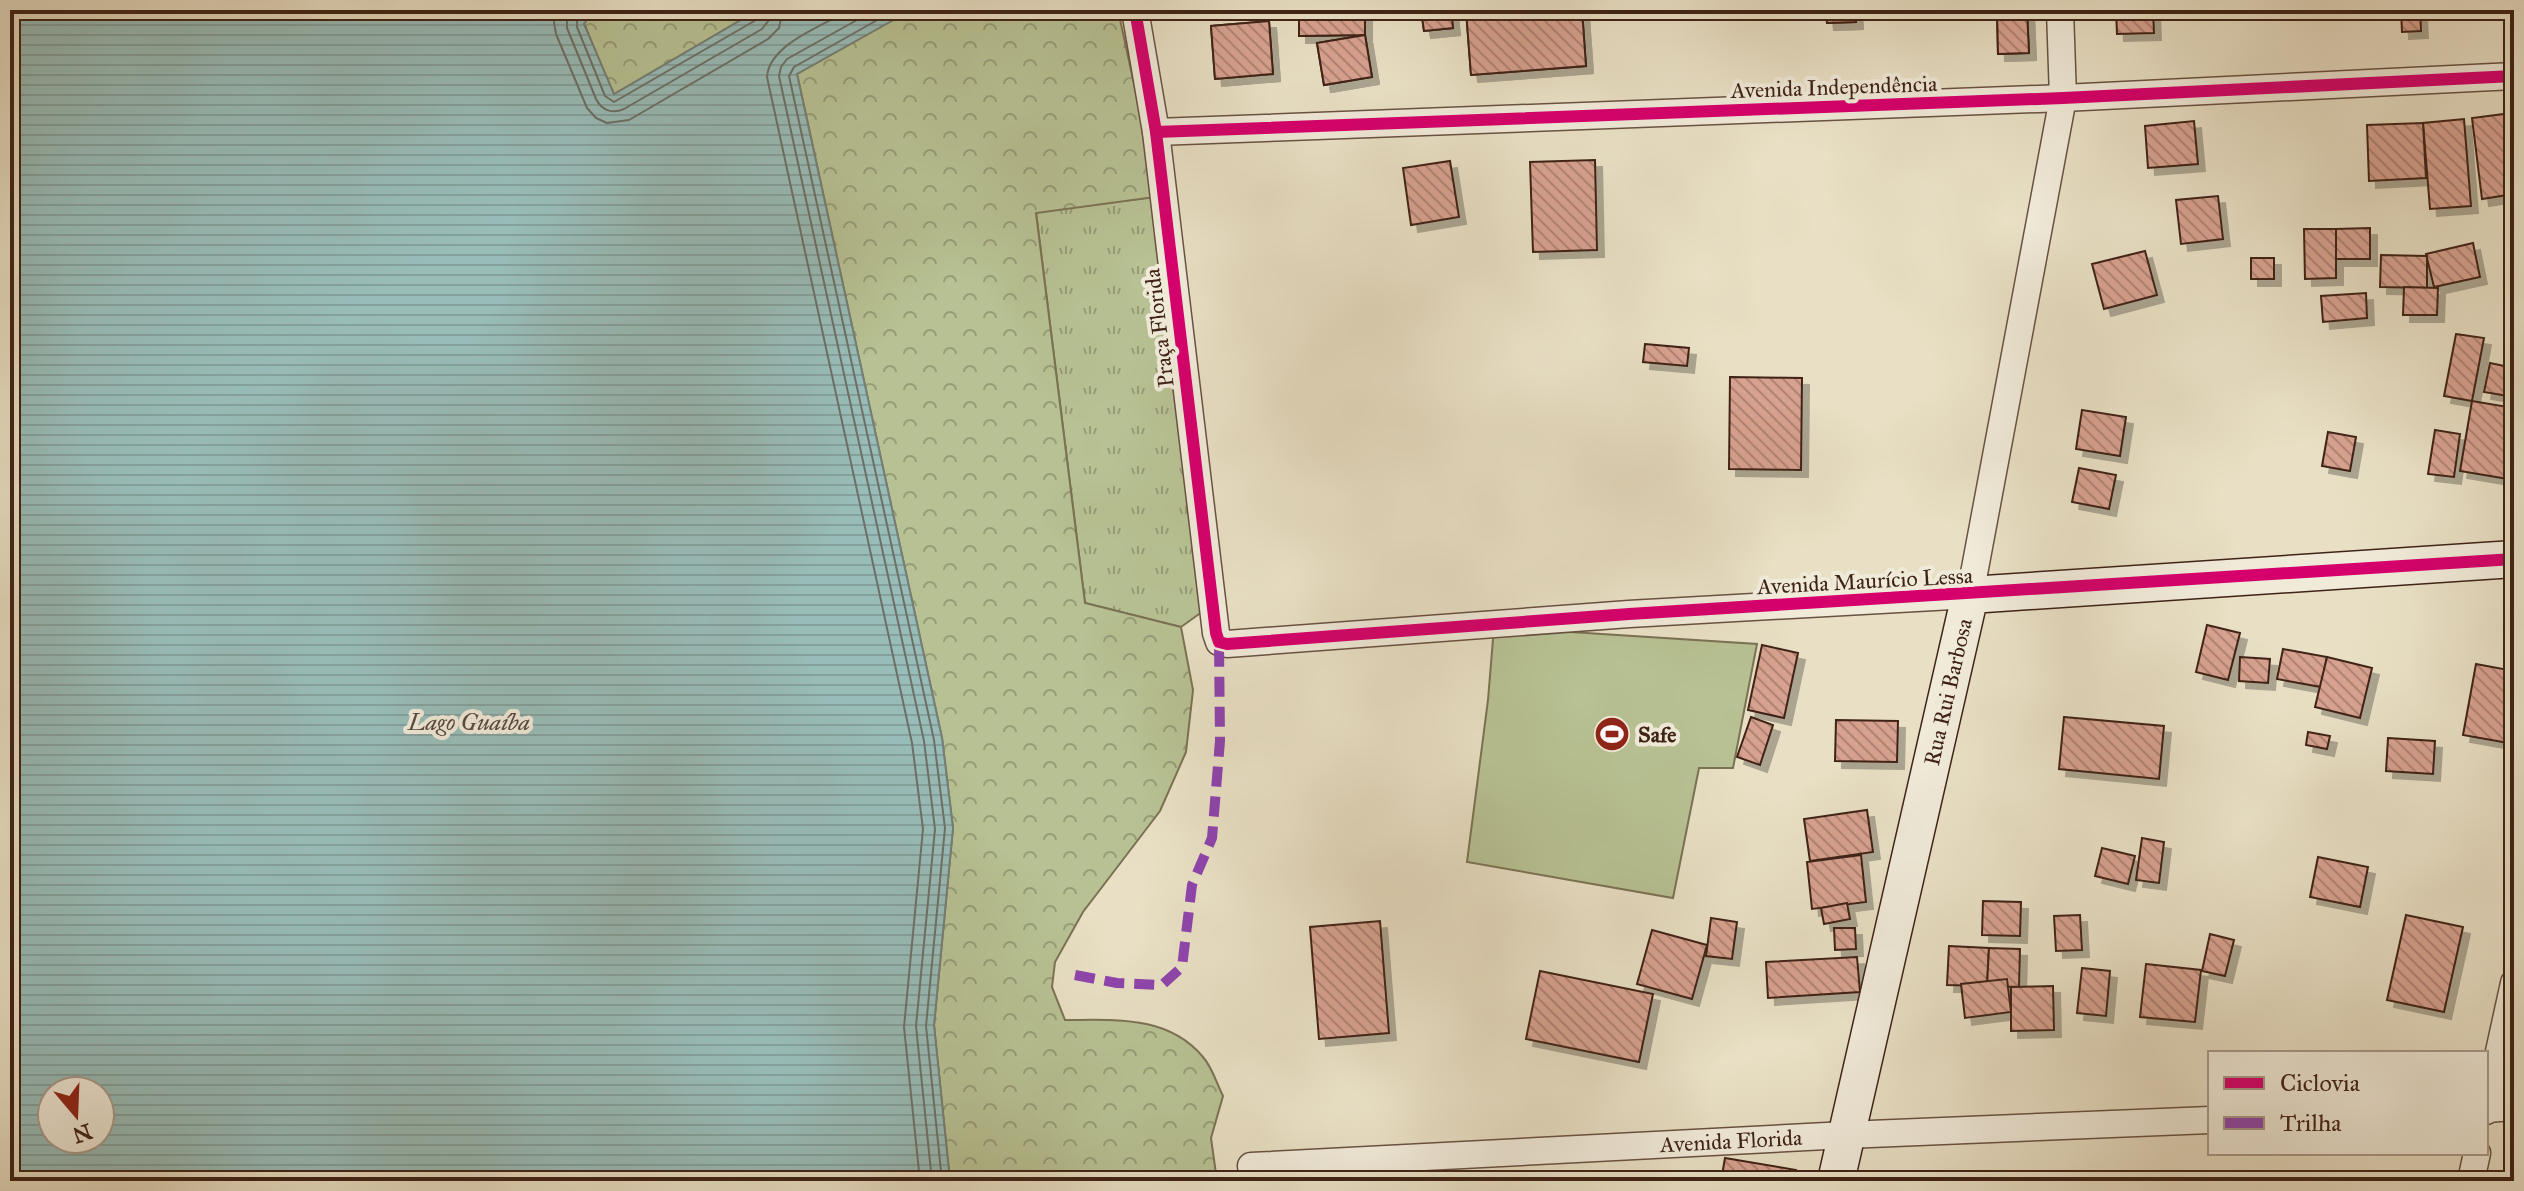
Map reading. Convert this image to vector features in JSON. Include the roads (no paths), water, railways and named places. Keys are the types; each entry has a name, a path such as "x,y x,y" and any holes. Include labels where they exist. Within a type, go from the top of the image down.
{"street":[{"name":"Praça Florida","path":"1135,10 1156,132 1219,642"},
{"name":"Rua Rui Barbosa","path":"1836,1181 1970,595 2063,98 2060,10"},
{"name":"Avenida Independência","path":"1156,132 2063,98 2514,76"},
{"name":"Avenida Maurício Lessa","path":"1219,642 1227,644 1629,614 2514,559"},
{"path":"2488,1100 2514,983"},
{"path":"2488,1109 2514,1107"},
{"name":"Avenida Florida","path":"1251,1166 1846,1135 2208,1120"},
{"path":"2471,1181 2477,1155"}],"water":[{"name":"Lago Guaíba","path":"10,10 595,10 584,24 614,94 758,10 904,10 906,13 797,74 942,738 953,828 934,1025 950,1181 10,1181"}],"place":[{"name":"Safe","path":"1612,734"}]}
